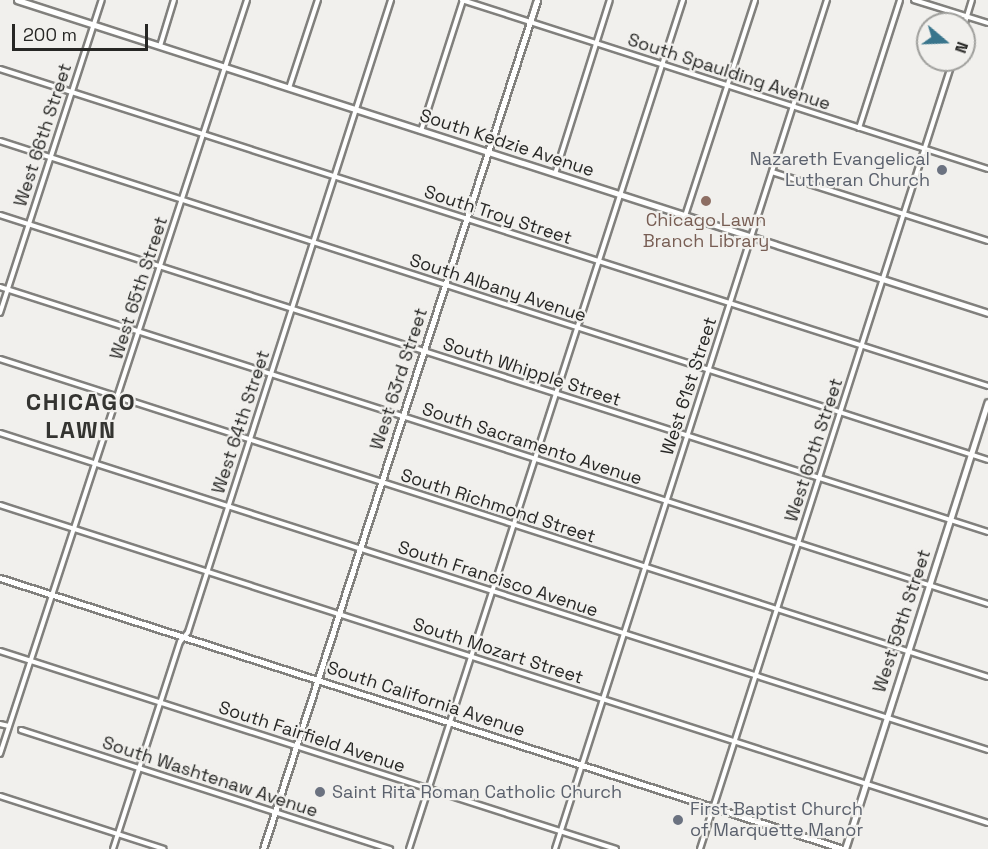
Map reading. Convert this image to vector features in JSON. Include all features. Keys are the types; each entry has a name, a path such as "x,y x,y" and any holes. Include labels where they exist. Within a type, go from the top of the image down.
{"main road":[{"name":"South Kedzie Avenue","path":"17,0 988,313"},
{"name":"West 63rd Street","path":"263,849 536,1"},
{"name":"West 59th Street","path":"844,849 988,402"},
{"name":"South California Avenue","path":"0,578 844,849"}],"street":[{"name":"West 66th Street","path":"0,313 102,0"},
{"path":"160,46 174,0"},
{"name":"West 65th Street","path":"0,754 97,464 246,0"},
{"path":"289,89 318,0"},
{"name":"West 64th Street","path":"113,849 160,702 207,572 391,0"},
{"path":"421,132 462,0"},
{"name":"South Spaulding Avenue","path":"462,0 988,169"},
{"path":"555,175 610,0"},
{"path":"409,849 682,0"},
{"path":"685,216 754,0"},
{"name":"West 61st Street","path":"555,849 828,0"},
{"path":"859,128 900,0"},
{"path":"914,0 951,12"},
{"name":"South Troy Street","path":"0,69 988,386"},
{"name":"West 60th Street","path":"700,849 949,72"},
{"name":"South Albany Avenue","path":"0,141 988,460"},
{"path":"772,172 988,241"},
{"name":"South Whipple Street","path":"0,215 988,532"},
{"name":"South Sacramento Avenue","path":"0,287 988,604"},
{"name":"South Richmond Street","path":"0,359 988,677"},
{"name":"South Francisco Avenue","path":"0,433 988,750"},
{"name":"South Mozart Street","path":"0,506 988,823"},
{"name":"South Fairfield Avenue","path":"0,651 616,849"},
{"path":"0,724 9,726"},
{"name":"South Washtenaw Avenue","path":"21,730 390,849"},
{"path":"0,796 165,849"}],"place":[{"name":"Nazareth Evangelical Lutheran Church","path":"942,170"},
{"name":"Chicago Lawn Branch Library","path":"706,201"},
{"name":"Saint Rita Roman Catholic Church","path":"320,792"},
{"name":"First Baptist Church of Marquette Manor","path":"678,820"}],"district":[{"name":"CHICAGO LAWN","path":"81,416"}]}
